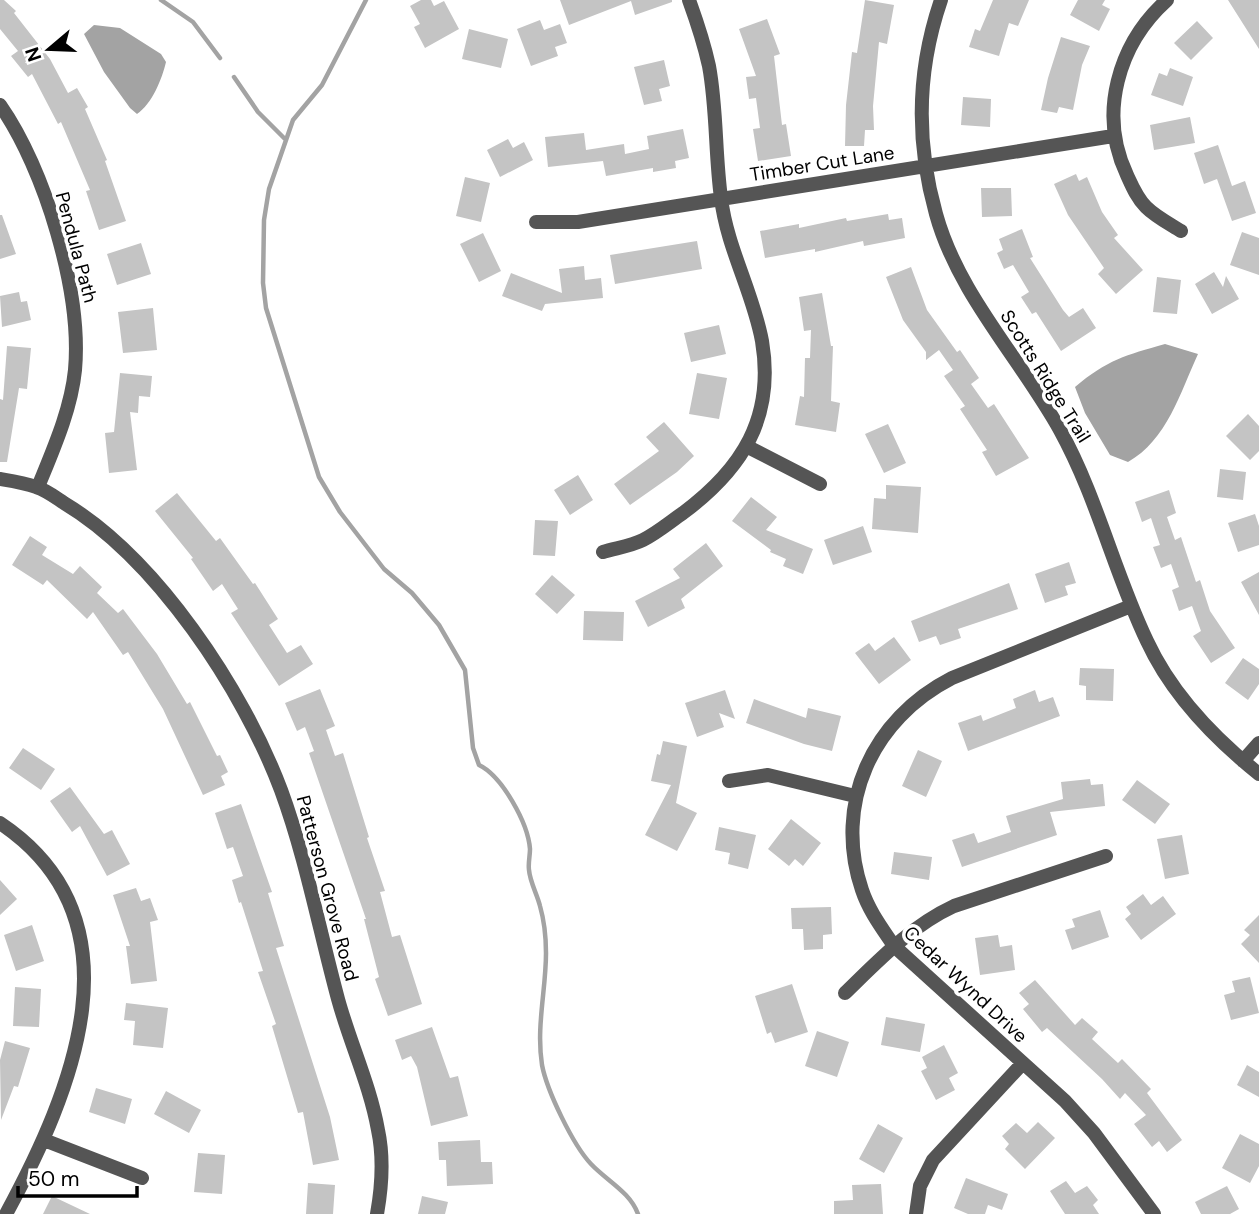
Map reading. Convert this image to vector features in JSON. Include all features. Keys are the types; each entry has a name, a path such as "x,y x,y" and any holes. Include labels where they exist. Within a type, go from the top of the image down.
{"street":[{"path":"603,552 642,541 715,488 748,447 761,400 764,365 762,341 730,240 721,198 709,68 700,29 689,0"},
{"name":"Scotts Ridge Trail","path":"941,0 927,49 921,115 925,166 936,214 951,254 977,301 1042,400 1079,467 1147,643 1178,692 1204,723 1259,774"},
{"path":"1167,0 1140,29 1122,64 1116,84 1114,136 1122,166 1134,191 1146,207 1181,231"},
{"name":"Pendula Path","path":"0,105 23,143 38,176 62,250 74,310 75,370 71,391 38,487"},
{"name":"Timber Cut Lane","path":"536,222 578,222 1114,136"},
{"path":"748,447 820,484"},
{"name":"Patterson Grove Road","path":"0,479 38,487 102,529 184,618 245,713 262,746 290,817 340,1007 379,1131 382,1164 377,1214"},
{"name":"Cedar Wynd Drive","path":"1131,606 932,688 892,724 877,744 855,796 852,842 862,892 873,915 894,946 1065,1101 1094,1133 1154,1214"},
{"path":"1244,761 1259,743"},
{"path":"729,781 768,775 855,796"},
{"path":"0,823 35,851 49,867 78,925 85,970 82,1014 64,1083 44,1140 6,1214"},
{"path":"845,993 922,923 954,906 1106,856"},
{"path":"916,1214 920,1186 933,1160 1022,1063"},
{"path":"44,1140 142,1178"}],"shaded area":[{"path":"94,25 120,28 161,54 166,62 156,91 137,114 104,72 84,34"},
{"path":"1165,344 1198,354 1178,400 1163,428 1141,453 1128,462 1110,455 1085,413 1075,387 1097,370 1117,360"}],"building":[{"path":"0,0 4,0 16,11 14,13 50,59 68,93 77,88 88,107 85,109 107,160 105,161 126,221 99,230 86,191 90,190 61,122 58,124 32,74 28,77 11,56 18,51 0,29"},
{"path":"421,0 431,0 434,6 444,1 459,29 425,48 414,27 420,24 410,6"},
{"path":"560,0 672,0 672,2 635,15 631,1 569,25"},
{"path":"865,0 894,5 887,44 879,42 873,106 874,130 865,130 864,146 845,146 852,52 857,53"},
{"path":"993,0 1029,0 1018,26 1009,23 999,56 969,47 975,29 980,31"},
{"path":"1078,0 1105,0 1102,5 1110,9 1099,31 1070,15"},
{"path":"1228,0 1259,0 1259,49"},
{"path":"767,19 780,54 774,56 782,125 786,124 791,156 758,161 753,129 760,128 756,98 749,99 746,77 756,76 739,29"},
{"path":"540,20 544,30 560,24 567,43 555,47 558,56 531,66 517,29"},
{"path":"1197,21 1213,38 1191,60 1174,43"},
{"path":"469,29 508,39 501,68 462,59"},
{"path":"1061,37 1090,46 1082,65 1073,110 1059,107 1057,113 1041,110"},
{"path":"664,60 670,86 659,89 662,101 644,105 634,67"},
{"path":"1170,68 1193,77 1183,106 1151,95 1159,73 1167,76"},
{"path":"963,97 991,99 990,127 961,125"},
{"path":"1190,117 1195,143 1154,150 1150,125"},
{"path":"683,129 689,158 675,161 676,168 653,172 653,168 606,176 603,161 548,167 545,137 584,133 586,150 624,144 625,154 649,149 647,136"},
{"path":"508,139 513,148 524,142 533,160 500,177 487,150"},
{"path":"1218,145 1232,186 1245,181 1256,213 1232,221 1217,179 1204,184 1194,153"},
{"path":"1076,174 1079,181 1087,177 1102,212 1118,235 1114,238 1143,270 1116,294 1098,274 1104,268 1068,215 1054,184"},
{"path":"465,177 490,183 481,222 456,216"},
{"path":"981,188 1011,188 1012,216 982,217"},
{"path":"888,214 889,220 902,218 905,238 864,246 863,241 815,252 815,249 765,258 760,231 799,224 799,228 846,218 847,221"},
{"path":"0,215 16,254 0,259"},
{"path":"1022,229 1033,257 1030,258 1063,310 1069,317 1083,308 1096,328 1061,351 1036,312 1032,314 1021,297 1029,292 1013,265 1004,269 997,253 1003,250 999,239"},
{"path":"1242,232 1259,238 1259,275 1230,265"},
{"path":"483,233 501,271 479,282 460,244"},
{"path":"697,241 702,269 615,284 610,255"},
{"path":"141,243 151,274 117,285 107,254"},
{"path":"584,266 585,280 601,278 603,298 545,304 542,311 502,296 511,273 562,293 559,269"},
{"path":"911,267 927,310 979,378 971,384 988,408 994,404 1029,458 996,476 982,452 987,450 960,409 965,406 944,376 953,370 939,350 926,360 926,352 903,320 886,277"},
{"path":"1214,272 1223,287 1226,276 1239,299 1212,314 1195,284"},
{"path":"1157,277 1181,280 1177,314 1153,312"},
{"path":"19,292 21,302 27,301 31,320 2,327 0,296"},
{"path":"822,293 833,346 831,401 840,403 836,432 795,425 800,396 804,397 805,358 810,358 811,330 804,331 799,297"},
{"path":"153,308 157,350 123,353 118,312"},
{"path":"719,325 726,354 691,362 684,333"},
{"path":"7,346 31,348 27,389 19,388 7,462 0,462 0,399 3,400"},
{"path":"120,373 152,376 150,397 139,396 138,413 130,412 137,470 109,473 105,433 114,432"},
{"path":"697,373 727,378 719,419 689,414"},
{"path":"1248,414 1259,426 1259,451 1250,460 1226,436"},
{"path":"664,422 694,456 677,472 630,505 614,484 659,451 646,437"},
{"path":"888,424 906,463 884,473 865,434"},
{"path":"1220,469 1246,472 1243,500 1217,497"},
{"path":"578,475 593,500 570,515 554,490"},
{"path":"886,485 921,487 918,533 872,529 874,498 886,499"},
{"path":"1169,490 1176,513 1167,517 1175,540 1181,537 1196,582 1200,580 1210,611 1235,648 1211,663 1193,636 1201,631 1192,606 1179,611 1172,590 1179,587 1171,564 1161,568 1153,547 1160,545 1151,518 1142,522 1135,502"},
{"path":"177,493 216,541 220,538 253,584 255,583 278,619 269,625 287,653 301,645 313,664 279,686 231,613 238,609 222,584 213,591 191,559 193,558 155,511"},
{"path":"751,497 777,517 766,530 813,549 803,574 783,566 786,559 770,552 771,550 732,521"},
{"path":"1255,514 1259,526 1259,545 1238,552 1228,523"},
{"path":"535,520 558,521 555,556 533,555"},
{"path":"863,526 872,552 833,565 824,540"},
{"path":"30,536 47,547 42,555 73,574 80,566 102,587 97,593 118,613 123,609 157,654 187,704 190,702 228,772 221,776 225,785 203,795 163,709 128,652 123,655 93,612 87,619 47,580 43,585 12,565"},
{"path":"706,543 723,566 681,599 685,608 648,627 635,601 680,578 673,569"},
{"path":"1069,562 1076,583 1065,586 1068,595 1045,603 1035,574"},
{"path":"1259,572 1259,615 1241,582"},
{"path":"552,575 575,595 557,614 535,594"},
{"path":"1009,583 1018,609 958,629 961,638 940,645 936,636 919,642 911,621"},
{"path":"584,611 624,612 623,641 583,640"},
{"path":"894,637 911,660 879,684 855,653 869,643 875,651"},
{"path":"1243,658 1259,669 1259,684 1248,700 1225,683"},
{"path":"1080,668 1114,669 1113,701 1086,700 1086,686 1079,685"},
{"path":"320,689 335,726 326,730 335,756 343,753 385,891 380,892 392,937 400,935 422,1004 388,1016 375,979 379,977 366,919 309,753 314,751 305,727 297,731 285,703"},
{"path":"725,690 735,719 719,713 724,727 697,737 685,703"},
{"path":"1035,690 1039,702 1053,697 1060,716 968,751 958,723 981,715 983,721 1016,708 1013,699"},
{"path":"754,699 806,718 808,708 841,716 832,751 746,723"},
{"path":"663,741 687,746 676,803 697,813 677,851 645,835 671,785 651,781"},
{"path":"23,748 55,769 41,790 9,768"},
{"path":"918,750 942,761 926,797 902,786"},
{"path":"1090,779 1091,785 1103,784 1105,806 1050,812 1057,835 962,867 952,840 974,833 978,843 1011,832 1006,816 1063,799 1061,782"},
{"path":"1137,780 1170,804 1155,824 1122,800"},
{"path":"70,787 104,834 112,830 130,864 107,876 80,826 72,832 50,801"},
{"path":"241,804 272,892 268,893 284,946 276,948 330,1117 339,1160 313,1165 303,1112 298,1113 272,1026 276,1024 258,972 263,971 232,880 243,876 233,847 227,849 215,813"},
{"path":"791,819 821,843 803,866 795,859 789,866 768,849"},
{"path":"719,827 756,835 748,869 728,864 730,853 715,850"},
{"path":"1182,835 1189,874 1165,879 1157,839"},
{"path":"894,852 932,857 929,880 891,874"},
{"path":"0,880 17,899 0,915"},
{"path":"136,888 141,901 150,898 158,920 150,922 157,981 131,984 126,946 130,946 113,895"},
{"path":"1143,894 1151,905 1163,896 1176,914 1141,940 1125,919 1131,914 1126,907"},
{"path":"831,907 832,934 823,935 823,949 804,950 803,929 792,929 791,908"},
{"path":"1100,910 1109,937 1072,950 1065,930 1075,927 1072,919"},
{"path":"1259,915 1259,963 1241,944 1250,935 1244,930"},
{"path":"32,925 44,961 16,971 4,935"},
{"path":"998,935 1000,947 1012,945 1015,970 980,975 975,938"},
{"path":"1250,977 1259,1013 1231,1020 1224,995 1235,992 1232,981"},
{"path":"1035,980 1075,1025 1082,1018 1098,1032 1092,1039 1118,1063 1122,1059 1151,1089 1147,1093 1182,1140 1167,1152 1159,1141 1152,1147 1134,1124 1146,1115 1125,1093 1120,1099 1047,1028 1042,1032 1023,1009 1029,1004 1019,993"},
{"path":"792,984 808,1032 775,1043 771,1032 767,1034 755,996"},
{"path":"15,987 41,989 39,1027 13,1026"},
{"path":"126,1003 168,1008 163,1048 133,1045 135,1021 124,1020"},
{"path":"886,1017 925,1024 920,1052 881,1045"},
{"path":"432,1027 450,1078 458,1076 468,1116 431,1126 417,1067 411,1056 402,1060 395,1040"},
{"path":"817,1031 849,1042 837,1077 805,1066"},
{"path":"5,1041 30,1048 18,1087 14,1086 1,1120 0,1060"},
{"path":"944,1045 958,1073 949,1078 955,1090 936,1100 921,1071 927,1068 922,1057"},
{"path":"1247,1065 1259,1072 1259,1097 1237,1085"},
{"path":"96,1088 132,1099 125,1124 89,1112"},
{"path":"166,1091 201,1110 189,1133 154,1114"},
{"path":"1038,1122 1055,1138 1025,1169 1005,1149 1009,1144 1002,1136 1016,1123 1027,1133"},
{"path":"878,1124 903,1138 884,1173 859,1159"},
{"path":"1240,1134 1259,1144 1259,1166 1250,1183 1222,1168"},
{"path":"480,1140 481,1162 492,1162 493,1184 447,1186 446,1160 439,1160 438,1142"},
{"path":"198,1153 225,1155 222,1194 194,1192"},
{"path":"966,1178 1008,1194 1002,1210 988,1205 985,1214 968,1214 954,1208"},
{"path":"1066,1181 1075,1193 1087,1186 1098,1200 1093,1205 1099,1214 1065,1214 1050,1191"},
{"path":"308,1183 335,1185 333,1214 306,1214"},
{"path":"881,1184 883,1214 834,1214 834,1201 853,1200 852,1185"},
{"path":"1227,1186 1239,1209 1230,1214 1201,1214 1195,1202"},
{"path":"52,1196 90,1214 43,1214"},
{"path":"422,1196 448,1202 445,1214 418,1214"}],"waterway":[{"path":"161,0 193,22 220,58"},
{"path":"366,0 322,85 293,120 269,189 264,220 263,283 266,308 319,477 340,512 384,569 412,593 439,625 465,670 473,748 479,765 505,790 519,814 528,838 530,874 544,923 546,941 540,1051 549,1089 576,1144 591,1164 630,1199 638,1214"},
{"path":"234,77 258,112 285,139"}]}
